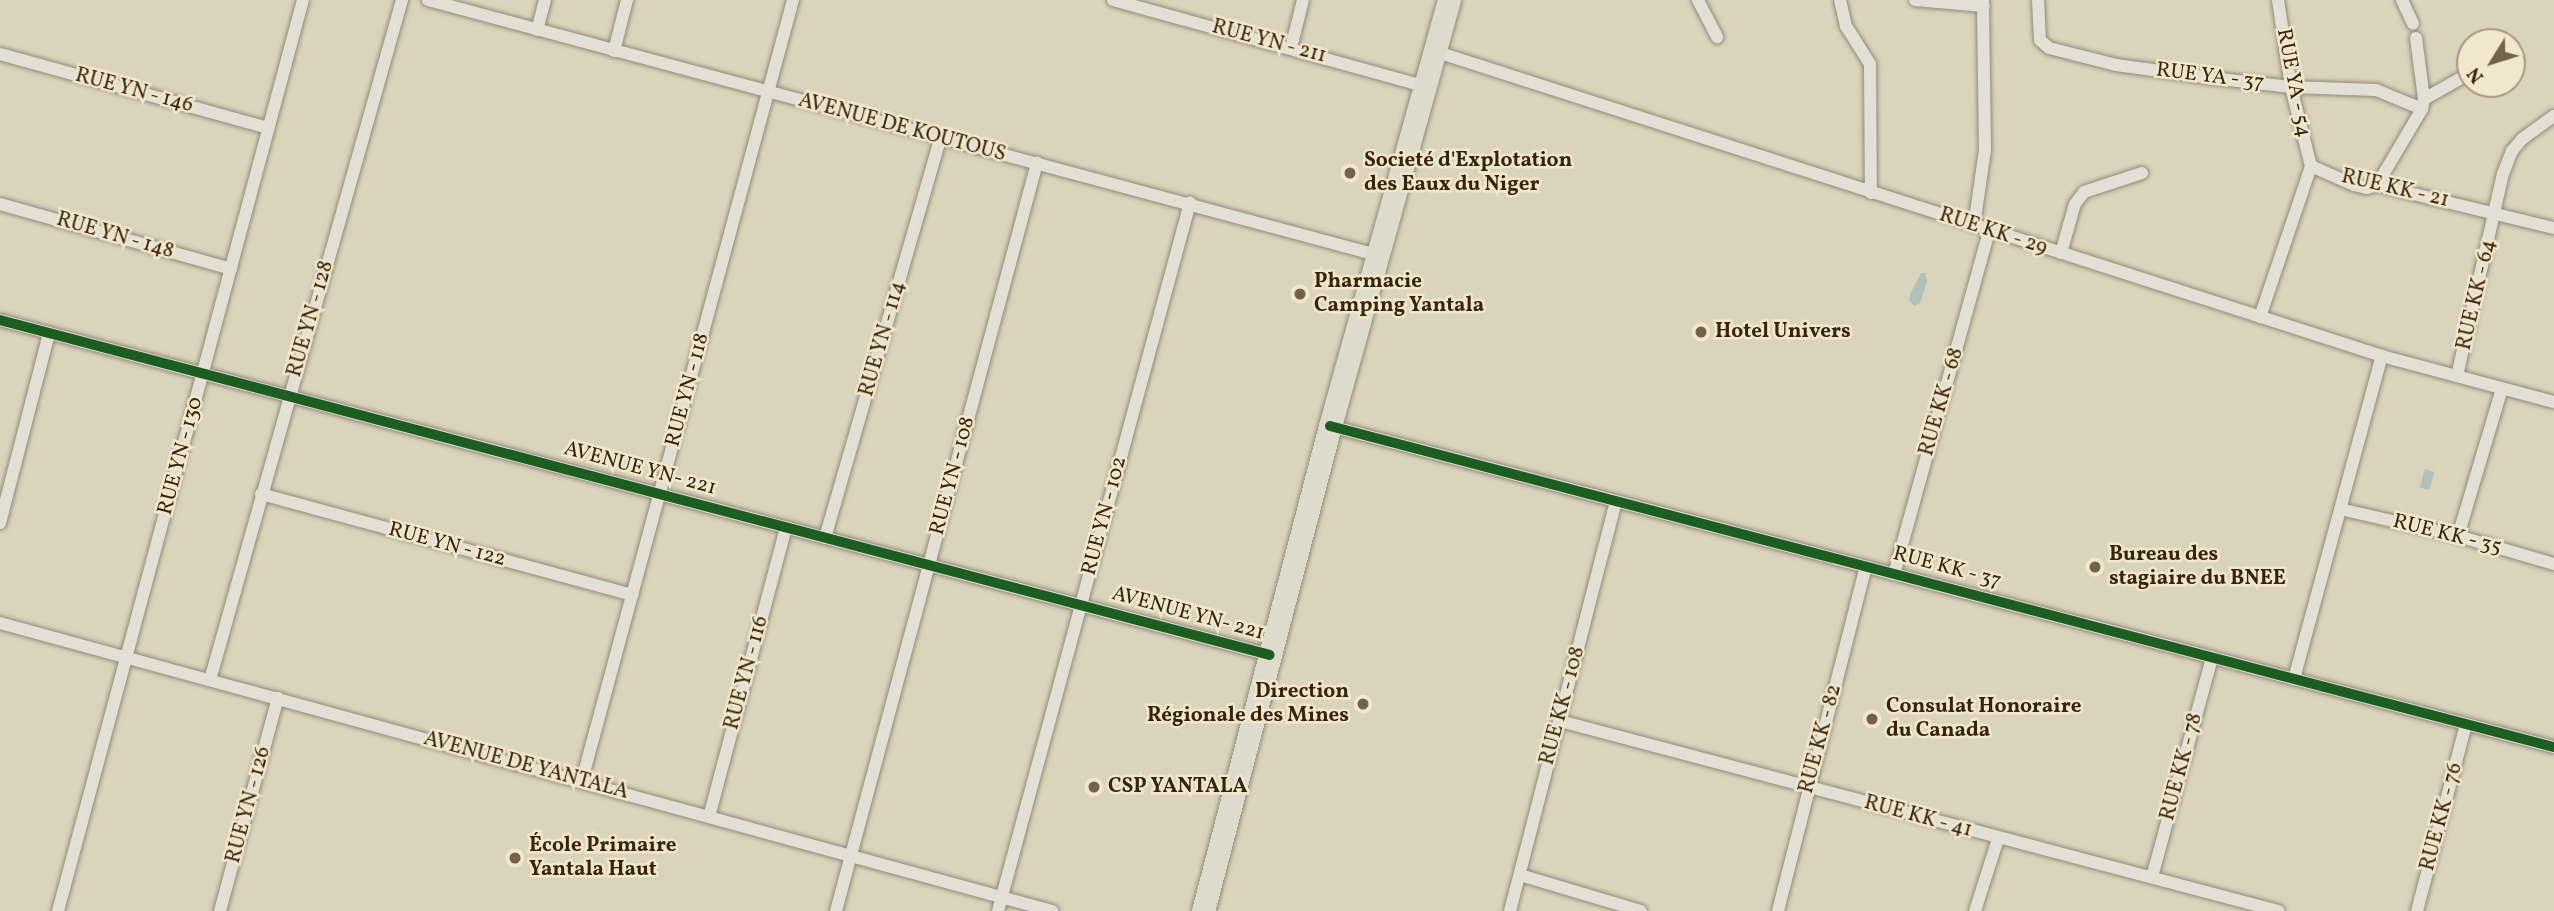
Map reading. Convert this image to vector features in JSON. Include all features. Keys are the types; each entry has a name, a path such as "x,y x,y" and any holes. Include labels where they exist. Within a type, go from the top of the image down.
{"highway":[{"path":"1203,911 1330,426 1449,0"}],"street":[{"name":"RUE YN - 130","path":"58,911 303,0"},
{"name":"RUE YN - 128","path":"210,680 402,0"},
{"name":"AVENUE DE KOUTOUS","path":"428,0 1377,255"},
{"path":"537,30 545,0"},
{"path":"614,51 627,0"},
{"name":"RUE YN - 118","path":"582,780 793,0"},
{"name":"RUE YN - 211","path":"1113,0 1141,4 1424,86"},
{"path":"1291,48 1303,0"},
{"path":"1698,0 1717,37"},
{"path":"1840,0 1846,26 1870,64 1871,193"},
{"path":"1915,0 1984,3 1985,150 1974,226"},
{"name":"RUE YA - 37","path":"2038,0 2040,40 2049,48 2116,65 2291,88 2376,90 2423,104"},
{"name":"RUE YA - 54","path":"2278,0 2291,88 2311,166"},
{"path":"2402,0 2413,24"},
{"path":"2416,38 2423,104"},
{"name":"RUE KK - 29","path":"1434,51 2382,356 2554,402"},
{"name":"RUE YN - 146","path":"0,54 268,128"},
{"path":"2377,185 2423,104 2456,82"},
{"name":"RUE KK - 64","path":"2457,376 2503,174 2512,151 2533,129 2554,116"},
{"name":"RUE YN - 114","path":"825,538 940,139"},
{"name":"RUE YN - 108","path":"836,911 1037,163"},
{"path":"2260,317 2311,166"},
{"name":"RUE KK - 21","path":"2311,166 2354,185 2367,188 2377,185 2554,228"},
{"path":"2060,253 2075,204 2084,192 2143,173"},
{"name":"RUE YN - 102","path":"998,911 1190,203"},
{"name":"RUE YN - 148","path":"0,204 231,269"},
{"name":"RUE KK - 68","path":"1894,574 1989,230"},
{"name":"AVENUE YN- 221","path":"0,320 1270,655"},
{"path":"0,523 49,333"},
{"path":"2294,679 2382,356"},
{"path":"2458,536 2502,388"},
{"name":"RUE KK - 37","path":"1330,426 2554,747"},
{"name":"RUE YN - 122","path":"261,494 633,595"},
{"name":"RUE KK - 108","path":"1510,911 1616,502"},
{"name":"RUE KK - 35","path":"2340,509 2458,536 2554,564"},
{"name":"RUE YN - 116","path":"709,817 786,528"},
{"name":"RUE KK - 82","path":"1778,911 1866,567"},
{"name":"AVENUE DE YANTALA","path":"0,623 582,780 1052,911"},
{"name":"RUE KK - 78","path":"2152,877 2212,657"},
{"name":"RUE YN - 126","path":"220,911 278,698"},
{"name":"RUE KK - 41","path":"1560,721 2278,911"},
{"name":"RUE KK - 76","path":"2417,911 2466,724"},
{"path":"1975,911 1998,839"},
{"path":"1520,874 1610,907 1642,911"}],"shaded area":[{"path":"1921,273 1925,273 1927,281 1920,303 1914,306 1909,300"},
{"path":"2425,469 2435,472 2429,490 2419,487"}],"cycle path":[{"path":"0,320 1270,655"},
{"path":"1330,426 2554,747"}],"place":[{"name":"Societé d'Explotation des Eaux du Niger","path":"1350,173"},
{"name":"Pharmacie Camping Yantala","path":"1300,294"},
{"name":"Hotel Univers","path":"1701,332"},
{"name":"Bureau des stagiaire du BNEE","path":"2095,567"},
{"name":"Direction Régionale des Mines","path":"1363,704"},
{"name":"Consulat Honoraire du Canada","path":"1872,719"},
{"name":"CSP YANTALA","path":"1094,787"},
{"name":"École Primaire Yantala Haut","path":"515,858"}]}
